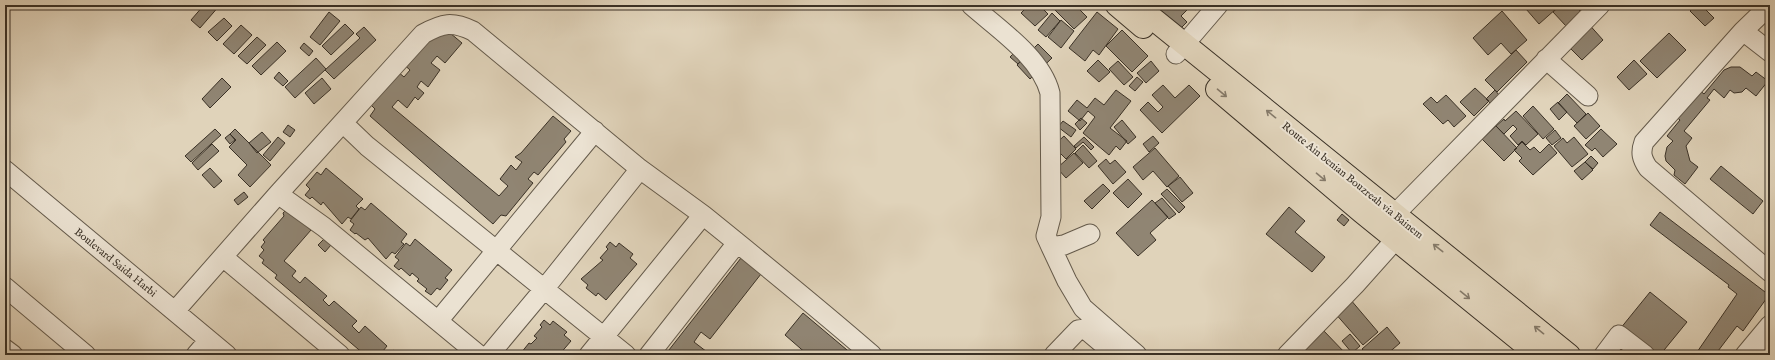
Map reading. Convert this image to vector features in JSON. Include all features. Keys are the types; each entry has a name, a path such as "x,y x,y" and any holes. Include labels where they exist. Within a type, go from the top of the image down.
{"main road":[{"name":"Route Ain benian Bouzreah via Bainem","path":"1116,5 1180,49 1395,214 1569,355"},
{"name":"Route Ain benian Bouzreah via Bainem","path":"1136,5 1180,49 1396,239 1538,355"}],"street":[{"path":"971,5 1027,54 1037,66 1048,84 1050,93 1051,217 1046,236 1067,281 1083,308 1137,355"},
{"path":"1180,49 1218,5"},
{"path":"1395,214 1600,5"},
{"path":"1770,5 1743,31 1644,142 1641,150 1643,161 1648,168 1770,272"},
{"path":"175,311 278,194 423,34 446,24 460,25 473,31 640,169 703,215 784,282 802,294 872,355"},
{"path":"1743,31 1770,52"},
{"path":"1546,59 1588,96"},
{"path":"343,123 367,146 605,336 626,355"},
{"path":"438,321 595,131"},
{"path":"489,355 545,288 640,169"},
{"name":"Boulevard Saida Harbi","path":"5,170 227,355"},
{"path":"278,194 324,227 480,355"},
{"path":"589,355 703,215"},
{"path":"1051,248 1064,245 1090,234"},
{"path":"1287,355 1360,280 1396,239"},
{"path":"649,355 737,243"},
{"path":"224,257 340,355"},
{"path":"5,287 86,355"},
{"path":"1083,308 1085,329 1117,355"},
{"path":"1746,355 1770,325"},
{"path":"1054,355 1078,330 1085,329"},
{"path":"1604,355 1619,335 1645,355"},
{"path":"196,355 209,340"},
{"path":"5,349 13,355"}],"building":[{"path":"204,5 220,5 200,28 191,20"},
{"path":"1029,5 1039,5 1048,14 1035,26 1021,13"},
{"path":"1060,5 1075,5 1087,17 1074,29 1055,10"},
{"path":"1156,5 1162,5 1168,10 1173,5 1201,5 1196,10 1191,6 1181,16 1187,22 1177,32 1153,8"},
{"path":"1530,5 1554,5 1557,8 1539,24 1526,9"},
{"path":"1561,5 1574,5 1581,12 1566,26 1553,12"},
{"path":"1696,5 1701,5 1714,18 1705,26 1690,11"},
{"path":"1502,11 1527,40 1511,54 1501,43 1488,55 1473,38"},
{"path":"329,12 340,21 320,45 310,37"},
{"path":"1097,12 1118,29 1099,55 1093,50 1085,61 1069,48"},
{"path":"1052,13 1060,21 1046,37 1038,30"},
{"path":"224,18 232,26 217,41 208,32"},
{"path":"1061,20 1074,31 1061,48 1048,37"},
{"path":"1586,21 1603,40 1582,60 1564,42"},
{"path":"345,24 354,33 331,55 322,46"},
{"path":"241,25 252,35 234,54 223,44"},
{"path":"364,27 376,40 334,79 325,70 360,38 356,34"},
{"path":"444,28 462,43 445,63 437,56 431,63 440,70 428,87 421,81 417,87 424,93 418,100 415,97 407,108 398,100 392,107 499,196 508,186 500,179 511,165 516,170 522,162 515,157 521,153 553,116 571,131 564,139 566,142 538,175 534,172 528,179 533,183 506,216 501,215 493,224 370,116 375,109 371,105 397,71 404,77 410,70 401,62"},
{"path":"1122,30 1148,56 1132,72 1106,46"},
{"path":"1669,33 1686,50 1657,78 1640,61"},
{"path":"257,37 266,45 247,64 238,56"},
{"path":"277,42 286,51 261,75 252,66"},
{"path":"304,43 313,51 309,56 300,48"},
{"path":"1038,44 1052,58 1030,79 1017,65"},
{"path":"1516,50 1527,62 1497,92 1485,80"},
{"path":"1016,51 1024,57 1018,64 1010,57"},
{"path":"316,58 326,69 295,98 285,87"},
{"path":"1098,60 1110,72 1099,82 1087,71"},
{"path":"1634,60 1647,74 1629,90 1617,77"},
{"path":"1118,61 1133,77 1124,85 1109,69"},
{"path":"1151,61 1159,71 1146,83 1137,73"},
{"path":"1731,67 1740,67 1752,76 1756,72 1768,81 1756,96 1746,88 1742,92 1734,93 1730,90 1724,98 1714,89 1707,98 1710,100 1684,131 1692,138 1686,146 1690,161 1698,167 1685,184 1674,175 1675,170 1666,161 1665,156 1667,147 1673,141 1667,136 1680,120 1674,115 1697,88 1704,94 1724,70"},
{"path":"279,72 288,81 283,86 274,78"},
{"path":"1137,77 1143,82 1135,91 1129,86"},
{"path":"222,78 231,87 210,108 202,99"},
{"path":"322,78 331,89 314,104 305,93"},
{"path":"1163,85 1175,98 1189,85 1200,96 1162,133 1140,110 1148,102 1158,112 1163,107 1152,95"},
{"path":"1475,88 1489,101 1474,116 1460,102"},
{"path":"1116,90 1131,101 1110,128 1127,141 1120,150 1116,146 1109,155 1083,133 1095,117 1088,111 1080,121 1068,111 1077,100 1087,108 1095,98 1104,105"},
{"path":"1495,90 1499,95 1490,103 1486,99"},
{"path":"1567,94 1586,114 1577,123 1558,103"},
{"path":"1446,95 1466,116 1454,127 1448,120 1443,124 1423,104 1431,97 1437,103"},
{"path":"1558,102 1567,112 1559,120 1550,109"},
{"path":"1533,106 1554,129 1543,139 1523,116"},
{"path":"1516,111 1538,134 1526,145 1522,141 1518,145 1510,136 1517,129 1513,125 1504,134 1496,126 1504,119 1505,121"},
{"path":"1588,113 1600,126 1586,139 1574,126"},
{"path":"1081,118 1087,123 1080,130 1075,124"},
{"path":"1122,120 1136,137 1128,144 1114,127"},
{"path":"1063,121 1076,130 1071,137 1058,127"},
{"path":"288,125 295,130 290,137 283,132"},
{"path":"1496,126 1517,148 1504,161 1482,139"},
{"path":"215,129 221,135 191,162 185,156"},
{"path":"235,129 271,165 250,187 238,175 247,165 229,147 236,140 230,134"},
{"path":"1601,129 1617,144 1603,157 1595,148 1592,151 1585,145"},
{"path":"1555,130 1561,138 1552,145 1546,138"},
{"path":"262,132 271,142 257,153 249,143"},
{"path":"230,134 235,140 230,144 225,138"},
{"path":"1064,136 1076,149 1066,159 1053,146"},
{"path":"1153,136 1159,143 1149,152 1143,144"},
{"path":"278,137 285,143 270,161 263,155"},
{"path":"1084,137 1094,147 1091,150 1083,142 1076,148 1074,146"},
{"path":"1574,137 1588,154 1572,167 1554,146 1563,138 1567,143"},
{"path":"1522,142 1530,150 1534,147 1540,153 1549,144 1557,153 1533,175 1519,161 1522,158 1514,150"},
{"path":"212,144 219,151 198,170 192,163"},
{"path":"1083,145 1097,161 1089,168 1075,153"},
{"path":"1155,148 1179,176 1167,187 1153,171 1143,180 1133,167"},
{"path":"1074,153 1083,163 1066,178 1057,168"},
{"path":"1591,156 1598,163 1593,169 1585,162"},
{"path":"1106,159 1110,164 1115,160 1126,172 1113,184 1098,166"},
{"path":"1585,162 1593,170 1582,180 1574,171"},
{"path":"1721,166 1763,201 1753,214 1710,179"},
{"path":"210,168 222,181 214,188 202,175"},
{"path":"326,168 363,199 356,206 359,209 351,219 348,217 342,224 323,202 321,205 312,197 310,199 305,195 310,189 306,185 317,172 321,175"},
{"path":"1180,177 1193,193 1182,202 1168,186"},
{"path":"1128,179 1142,194 1128,208 1113,193"},
{"path":"1103,184 1110,191 1092,209 1084,201"},
{"path":"1167,189 1185,207 1179,213 1161,194"},
{"path":"244,192 248,197 238,205 234,200"},
{"path":"1162,198 1176,214 1169,219 1155,203"},
{"path":"1152,200 1168,217 1150,233 1156,240 1138,256 1116,233"},
{"path":"371,203 407,234 401,242 404,244 395,254 392,252 386,259 368,238 365,240 350,230 354,224 350,221 361,207 365,210"},
{"path":"1289,207 1305,221 1295,232 1325,257 1312,272 1266,234"},
{"path":"287,209 311,230 284,261 296,271 292,276 300,283 305,277 327,296 323,300 329,306 334,301 357,321 352,326 359,333 365,326 387,346 383,351 387,355 365,355 275,278 277,275 262,263 264,260 259,256 264,250 261,247 265,242 263,240 284,216 283,213"},
{"path":"1660,212 1769,295 1743,331 1737,326 1715,355 1695,355 1737,294 1728,287 1729,285 1650,225"},
{"path":"1342,214 1349,220 1344,226 1337,220"},
{"path":"324,239 331,245 325,252 318,245"},
{"path":"415,239 452,270 445,278 448,280 440,290 437,288 431,295 425,291 427,289 417,281 419,279 412,273 410,276 401,268 399,270 394,266 399,260 395,257 406,243 410,246"},
{"path":"610,242 616,247 619,243 633,254 630,258 637,264 606,300 598,293 596,296 586,288 588,285 581,279 603,260 600,258 608,249 606,247"},
{"path":"741,258 761,274 710,339 701,332 694,342 711,355 665,355"},
{"path":"1650,292 1687,322 1660,355 1653,355 1620,329"},
{"path":"1350,299 1378,332 1363,345 1334,312"},
{"path":"803,313 853,355 808,355 785,335"},
{"path":"544,320 550,325 553,321 567,332 564,335 571,341 559,355 516,355 519,351 521,353 529,343 531,344 537,338 534,336 542,327 540,325"},
{"path":"1387,327 1400,343 1386,355 1362,355 1365,352 1362,349"},
{"path":"1323,330 1347,355 1307,355 1302,350"},
{"path":"1350,334 1360,346 1352,353 1342,341"},
{"path":"393,350 399,355 389,355"}]}
